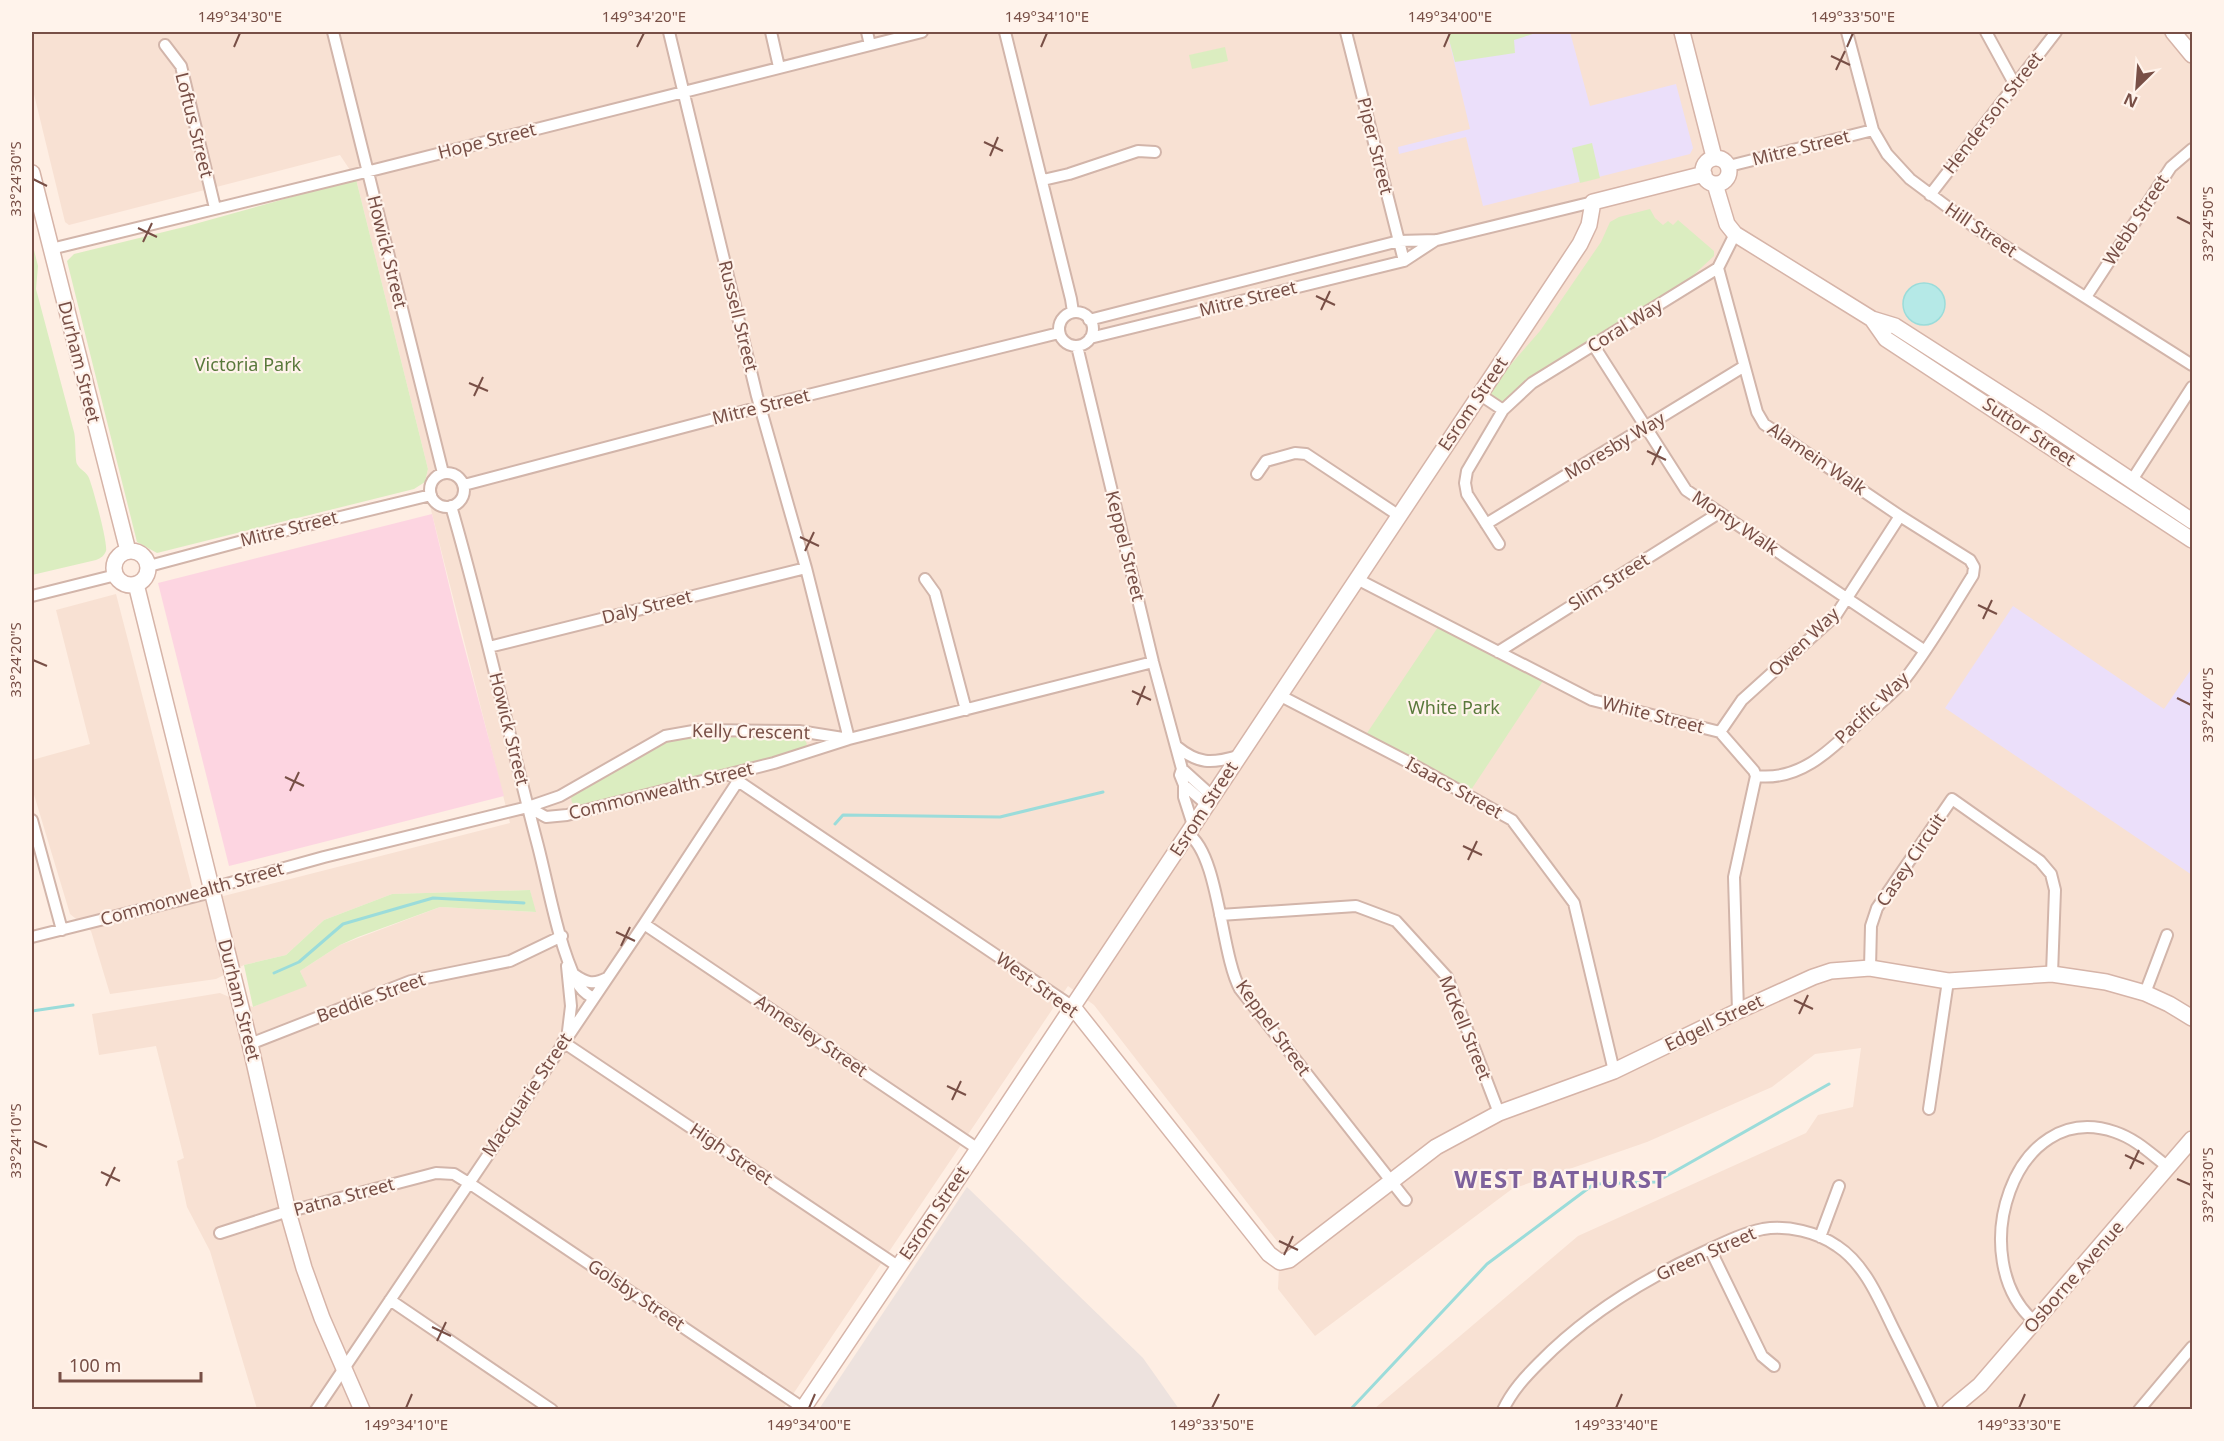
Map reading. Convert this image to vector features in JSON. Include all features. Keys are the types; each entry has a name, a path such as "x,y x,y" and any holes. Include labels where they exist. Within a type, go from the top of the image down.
{"street":[{"name":"Howick Street","path":"333,32 443,473"},
{"name":"Russell Street","path":"669,32 760,407 806,568 849,739"},
{"path":"771,32 779,67"},
{"path":"867,32 870,45"},
{"name":"Hope Street","path":"51,249 922,32"},
{"path":"1005,32 1043,180 1073,312"},
{"name":"Piper Street","path":"1346,32 1404,261"},
{"path":"1682,32 1714,157"},
{"name":"Hill Street","path":"1847,32 1874,130 1887,154 1910,179 1973,226 2193,365"},
{"path":"1986,32 2015,85"},
{"name":"Henderson Street","path":"1930,195 2056,32"},
{"path":"2173,32 2193,55"},
{"name":"Loftus Street","path":"165,45 181,66 215,208"},
{"name":"Mitre Street","path":"1729,166 1874,130"},
{"name":"Webb Street","path":"2086,297 2171,167 2193,148"},
{"path":"1043,180 1138,151 1155,152"},
{"path":"1714,157 1723,159 1729,166 1728,177 1714,180 1704,165 1714,157"},
{"name":"Durham Street","path":"32,173 128,551"},
{"name":"Mitre Street","path":"1089,320 1399,241 1437,240 1593,202 1714,180"},
{"name":"Suttor Street","path":"1714,180 1727,225 1736,234 1872,319 1895,326 2193,521"},
{"name":"Esrom Street","path":"802,1409 1073,1007 1586,234 1593,202"},
{"name":"Coral Way","path":"1498,544 1467,494 1465,483 1467,471 1503,410 1532,383 1718,268 1736,234"},
{"name":"Mitre Street","path":"1090,338 1404,261 1437,240"},
{"name":"Alamein Walk","path":"1718,268 1743,367 1757,412 1764,424 1900,516 1970,560 1974,567"},
{"path":"1073,312 1080,313 1089,320 1092,329 1090,338 1084,344 1077,346 1064,341 1059,333 1062,320 1073,312"},
{"name":"Suttor Street","path":"1872,319 1886,339 2193,540"},
{"name":"Mitre Street","path":"464,485 760,407 1059,333"},
{"name":"Keppel Street","path":"1077,346 1153,662 1182,769 1180,775 1184,785 1190,830 1202,850 1235,977 1240,989 1406,1200"},
{"name":"Monty Walk","path":"1594,346 1686,490 1925,651"},
{"name":"Moresby Way","path":"1486,524 1743,367"},
{"path":"2132,480 2193,387"},
{"path":"1479,394 1503,410"},
{"path":"1257,474 1266,461 1295,453 1306,454 1398,515"},
{"path":"443,473 456,475 464,485 464,496 451,506 439,505 431,495 432,481 443,473"},
{"name":"Mitre Street","path":"148,567 250,539 431,495"},
{"name":"Howick Street","path":"451,506 566,951 574,975 590,1002"},
{"name":"Slim Street","path":"1498,652 1719,513"},
{"name":"Owen Way","path":"1720,732 1742,700 1836,615 1900,516"},
{"path":"128,551 142,554 148,567 144,579 136,584 126,584 116,575 116,560 128,551"},
{"name":"Pacific Way","path":"1756,776 1775,777 1788,774 1819,759 1903,682 1973,575 1974,567"},
{"name":"Daly Street","path":"489,647 806,568"},
{"path":"32,596 116,575"},
{"path":"925,579 934,593 966,710"},
{"name":"White Street","path":"1357,579 1593,700 1720,732 1756,776"},
{"name":"Durham Street","path":"136,584 213,890 288,1212 304,1268 343,1369 362,1410"},
{"name":"Commonwealth Street","path":"32,937 204,894 223,885 324,857 528,807 546,817 567,815 737,777 849,739 1153,662"},
{"name":"Isaacs Street","path":"1279,695 1410,763 1512,820 1574,903 1614,1071"},
{"name":"Kelly Crescent","path":"528,807 560,796 665,736 681,732 712,729 800,730 849,739"},
{"path":"1176,746 1195,759 1206,762 1238,756"},
{"path":"1182,769 1209,800"},
{"path":"1738,1011 1734,877 1756,776"},
{"name":"Macquarie Street","path":"316,1410 644,924 737,777"},
{"name":"West Street","path":"737,777 1073,1007 1269,1254 1280,1262"},
{"path":"1184,785 1209,800"},
{"path":"560,796 567,815"},
{"name":"Casey Circuit","path":"1870,968 1871,926 1877,908 1952,799 2040,861 2051,874 2055,891 2052,974"},
{"path":"32,820 62,930"},
{"name":"McKell Street","path":"1220,915 1356,906 1396,921 1448,977 1499,1113"},
{"name":"Annesley Street","path":"644,924 978,1149"},
{"name":"Beddie Street","path":"250,1044 411,981 510,961 562,936"},
{"path":"2145,993 2167,936"},
{"name":"Howick Street","path":"565,1039 571,1016 566,951"},
{"name":"Edgell Street","path":"1280,1262 1289,1260 1436,1147 1499,1113 1614,1071 1813,976 1839,970 1870,968 1948,981 2052,974 2106,982 2145,993 2193,1018"},
{"path":"574,975 583,981 592,983 607,978"},
{"path":"1929,1109 1948,981"},
{"path":"570,990 576,999 590,1002"},
{"name":"High Street","path":"565,1039 898,1267"},
{"path":"2035,1322 2021,1309 2012,1294 2004,1268 2001,1240 2002,1216 2008,1198 2018,1174 2031,1155 2055,1135 2074,1128 2090,1127 2126,1136 2168,1167"},
{"name":"Osborne Avenue","path":"1950,1410 1980,1385 2193,1139"},
{"name":"Patna Street","path":"220,1233 288,1212 436,1173 452,1173 468,1182"},
{"name":"Golsby Street","path":"468,1182 802,1409"},
{"path":"1820,1237 1839,1186"},
{"name":"Green Street","path":"1503,1410 1510,1396 1528,1374 1598,1311 1663,1270 1710,1249 1748,1233 1764,1229 1790,1228 1820,1237 1844,1250 1868,1278 1933,1410"},
{"path":"1710,1249 1762,1356 1774,1366"},
{"path":"390,1300 552,1410"},
{"path":"2139,1410 2193,1347"}],"shaded area":[{"path":"32,32 2192,32 2192,1409 1374,1409 1578,1236 1806,1133 1818,1115 1853,1107 1861,1048 1815,1054 1772,1087 1647,1142 1512,1189 1315,1336 1278,1289 1280,1245 1094,1005 1068,986 783,1409 257,1409 210,1251 187,1207 177,1161 184,1158 156,1046 99,1055 92,1014 220,993 253,1007 306,985 300,971 340,945 440,907 535,912 530,890 392,894 324,920 286,955 244,965 216,979 110,994 91,931 70,914 32,788 32,760 90,744 56,610 116,594 196,903 510,823 432,514 425,482 428,469 356,179 340,155 69,225 65,222 32,86"},
{"path":"1447,32 1570,32 1590,106 1676,84 1693,148 1690,154 1483,206 1466,137 1399,154 1398,147 1470,129"},
{"path":"432,514 504,796 229,866 158,583"},
{"path":"2013,606 2164,709 2192,668 2192,875 1945,708"},
{"path":"967,1187 1143,1358 1179,1409 819,1409"}],"green space":[{"path":"1447,32 1539,32 1514,40 1515,53 1455,62"},
{"path":"1225,47 1228,61 1192,69 1189,55"},
{"path":"1592,143 1600,178 1580,183 1572,148"},
{"name":"Victoria Park","path":"356,179 428,469 425,482 414,489 157,553 137,542 67,261 74,254 184,227"},
{"path":"1650,209 1663,225 1668,221 1673,225 1678,220 1714,251 1714,256 1687,281 1516,393 1507,406 1486,393 1540,331 1601,242 1610,222 1619,217"},
{"path":"32,242 38,266 36,289 74,432 76,462 89,478 100,515 106,551 101,558 96,560 32,575"},
{"name":"White Park","path":"1438,627 1543,681 1469,793 1365,736"},
{"path":"696,734 803,736 807,744 802,751 578,808 572,802 572,795 664,742 680,736"},
{"path":"530,890 536,912 440,907 358,937 340,945 300,971 307,986 253,1007 244,965 286,955 324,920 392,894"}],"water":[{"path":"1924,283 1939,289 1945,304 1939,319 1924,325 1909,319 1903,304 1909,289"}],"waterway":[{"path":"835,824 843,815 1000,817 1103,792"},
{"path":"274,973 299,962 343,924 433,898 524,903"},
{"path":"32,1011 73,1005"},
{"path":"1350,1410 1487,1264 1594,1184 1656,1182 1829,1084"}],"district":[{"name":"WEST BATHURST","path":"1561,1180"}]}
